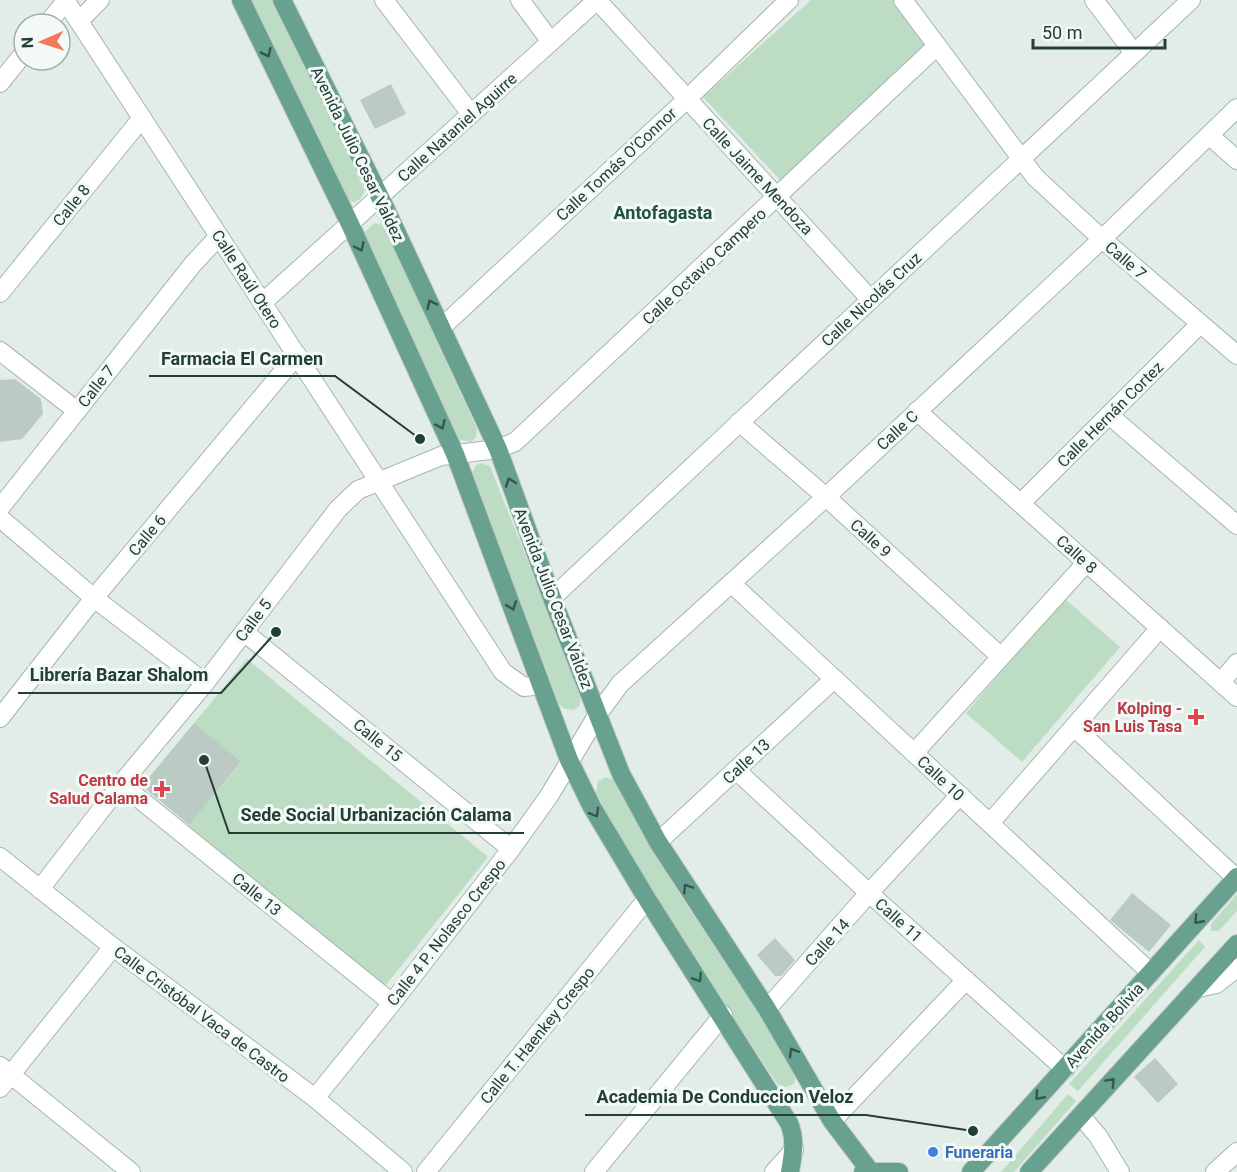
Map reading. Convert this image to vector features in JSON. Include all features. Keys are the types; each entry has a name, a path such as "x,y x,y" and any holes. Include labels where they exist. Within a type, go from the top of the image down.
{"main road":[{"path":"241,0 350,225 455,454 569,760 592,807 647,898 723,1015 789,1123 793,1131 794,1150 790,1172"},
{"name":"Avenida Julio Cesar Valdez","path":"284,1 380,197 498,449 552,598 621,774 658,842 767,1009 832,1121 866,1171"},
{"name":"Avenida Bolivia","path":"971,1172 1236,877"},
{"path":"1029,1172 1237,944"},
{"path":"866,1171 899,1172"}],"street":[{"path":"79,21 100,0"},
{"path":"384,0 471,114"},
{"path":"520,0 551,42"},
{"name":"Calle Nataniel Aguirre","path":"262,303 597,0"},
{"name":"Calle Jaime Mendoza","path":"597,0 871,300"},
{"name":"Calle Tomás O'Connor","path":"442,327 687,99 789,0"},
{"name":"Calle 7","path":"903,0 1035,177 1102,239 1237,355"},
{"path":"1094,0 1134,53"},
{"name":"Calle Nicolás Cruz","path":"552,598 1191,0"},
{"name":"Calle Raúl Otero","path":"65,1 503,672 524,687 541,685"},
{"name":"Calle Octavio Campero","path":"455,454 498,449 515,442 937,46"},
{"path":"0,83 12,68"},
{"name":"Calle C","path":"569,760 620,684 826,497 1102,239 1237,108"},
{"name":"Calle 8","path":"0,293 142,118"},
{"path":"1209,135 1237,160"},
{"name":"Calle 7","path":"0,508 6,488 77,411 193,264 219,236"},
{"name":"Calle Hernán Cortez","path":"1021,503 1200,324"},
{"path":"0,351 77,411"},
{"name":"Calle 6","path":"0,718 94,598 297,355"},
{"name":"Calle 8","path":"917,411 1237,697"},
{"path":"1109,415 1237,525"},
{"name":"Calle 9","path":"739,422 826,497 1000,656"},
{"name":"Calle 5","path":"40,889 121,784 205,683 338,509 358,489 441,456 455,454"},
{"path":"0,518 94,598 205,683"},
{"path":"915,753 1086,563"},
{"name":"Calle 10","path":"732,584 1151,973"},
{"path":"990,823 1160,628"},
{"name":"Calle 15","path":"244,632 511,849"},
{"path":"1221,682 1237,663"},
{"name":"Calle 13","path":"658,842 834,679"},
{"path":"1074,727 1236,877"},
{"name":"Calle 4 P. Nolasco Crespo","path":"315,1098 511,849 549,796 569,760"},
{"name":"Calle 11","path":"736,770 1065,1069"},
{"name":"Calle 13","path":"121,784 392,1003"},
{"name":"Calle 14","path":"767,1009 869,893 960,795"},
{"name":"Calle Cristóbal Vaca de Castro","path":"0,857 113,947 315,1098 403,1172"},
{"name":"Calle T. Haenkey Crespo","path":"426,1172 647,898"},
{"path":"113,947 4,1076 131,1172"},
{"path":"1198,988 1216,984 1237,968"},
{"path":"832,1121 966,980"},
{"path":"594,1172 723,1015"},
{"path":"1081,1116 1098,1136 1120,1172"},
{"path":"774,1172 794,1150"},
{"path":"1215,1172 1237,1152"}],"green space":[{"path":"250,0 274,0 365,191 360,199 354,202 346,200"},
{"path":"811,0 896,0 930,43 780,180 703,97"},
{"path":"374,223 383,225 477,429 476,437 471,442 458,439 363,234"},
{"path":"480,463 490,466 580,693 580,705 574,710 565,709 559,704 472,473 475,466"},
{"path":"1064,598 1120,647 1022,762 966,713"},
{"path":"247,659 488,857 382,990 185,829 241,763 194,723"},
{"path":"606,777 613,780 677,890 794,1067 796,1076 794,1084 786,1087 778,1085 657,903 596,793 598,781"},
{"path":"1237,894 1237,911 1219,931 1211,931 1211,924"},
{"path":"1199,940 1205,947 1078,1091 1069,1084"},
{"path":"1068,1094 1076,1101 1014,1172 1001,1172"}],"building":[{"path":"391,84 406,114 375,129 360,100"},
{"path":"15,379 41,399 43,414 22,439 0,442 0,380"},
{"path":"194,723 241,762 189,825 142,786"},
{"path":"1132,893 1171,925 1149,952 1110,920"},
{"path":"775,938 795,960 781,976 775,976 757,955"},
{"path":"1155,1058 1178,1084 1158,1103 1134,1077"}],"place":[{"name":"Farmacia El Carmen","path":"420,439"},
{"name":"Librería Bazar Shalom","path":"276,632"},
{"name":"Kolping - San Luis Tasa","path":"1196,717"},
{"name":"Sede Social Urbanización Calama","path":"204,760"},
{"name":"Centro de Salud Calama","path":"162,789"},
{"name":"Academia De Conduccion Veloz","path":"973,1131"},
{"name":"Funeraria","path":"933,1152"}],"district":[{"name":"Antofagasta","path":"663,213"}]}
